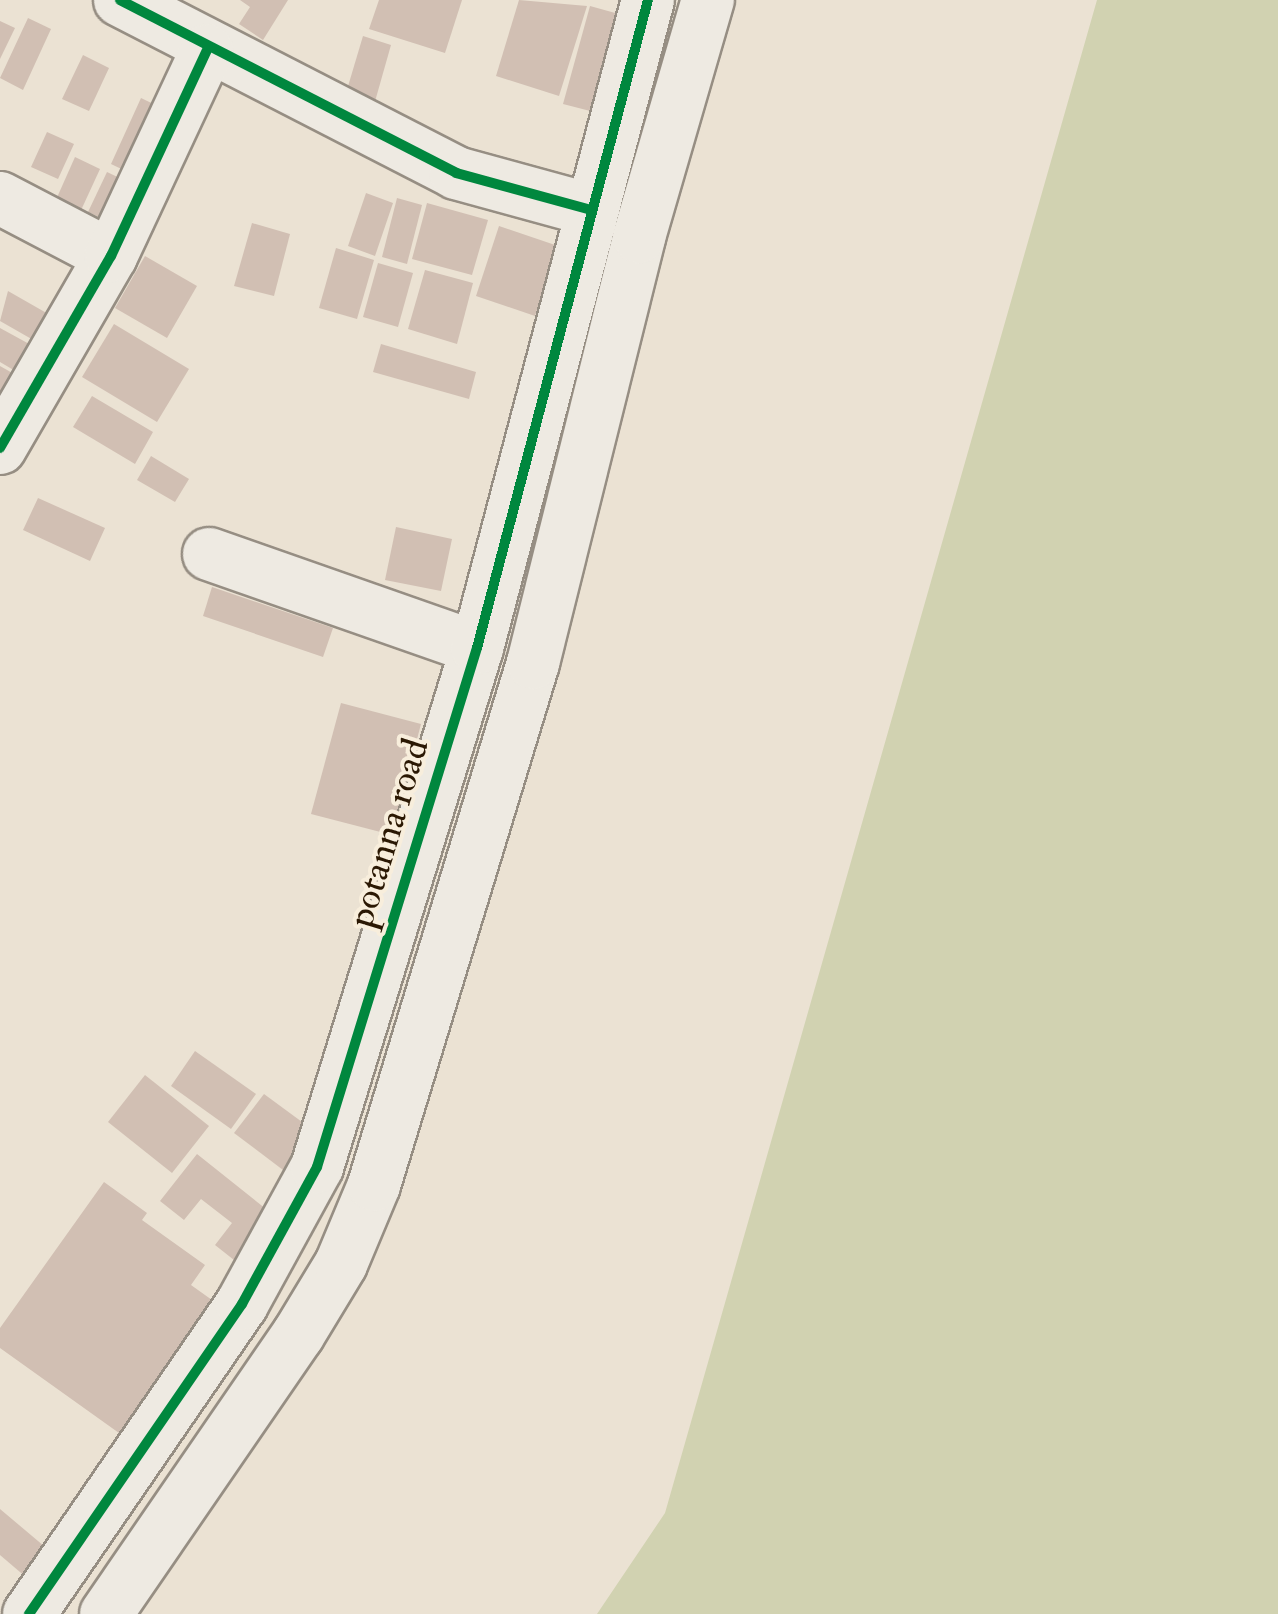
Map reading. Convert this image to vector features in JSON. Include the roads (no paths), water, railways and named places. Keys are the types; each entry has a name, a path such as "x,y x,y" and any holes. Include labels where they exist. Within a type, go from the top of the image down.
{"street":[{"path":"120,0 207,50 456,173 591,210"},
{"path":"106,1614 298,1336 341,1264 374,1185 532,663 639,238 708,0"},
{"name":"potanna road","path":"29,1614 242,1304 317,1167 477,648 591,210 634,4"},
{"path":"0,448 111,256 207,50"},
{"path":"0,198 111,256"},
{"path":"209,554 477,648"}]}
